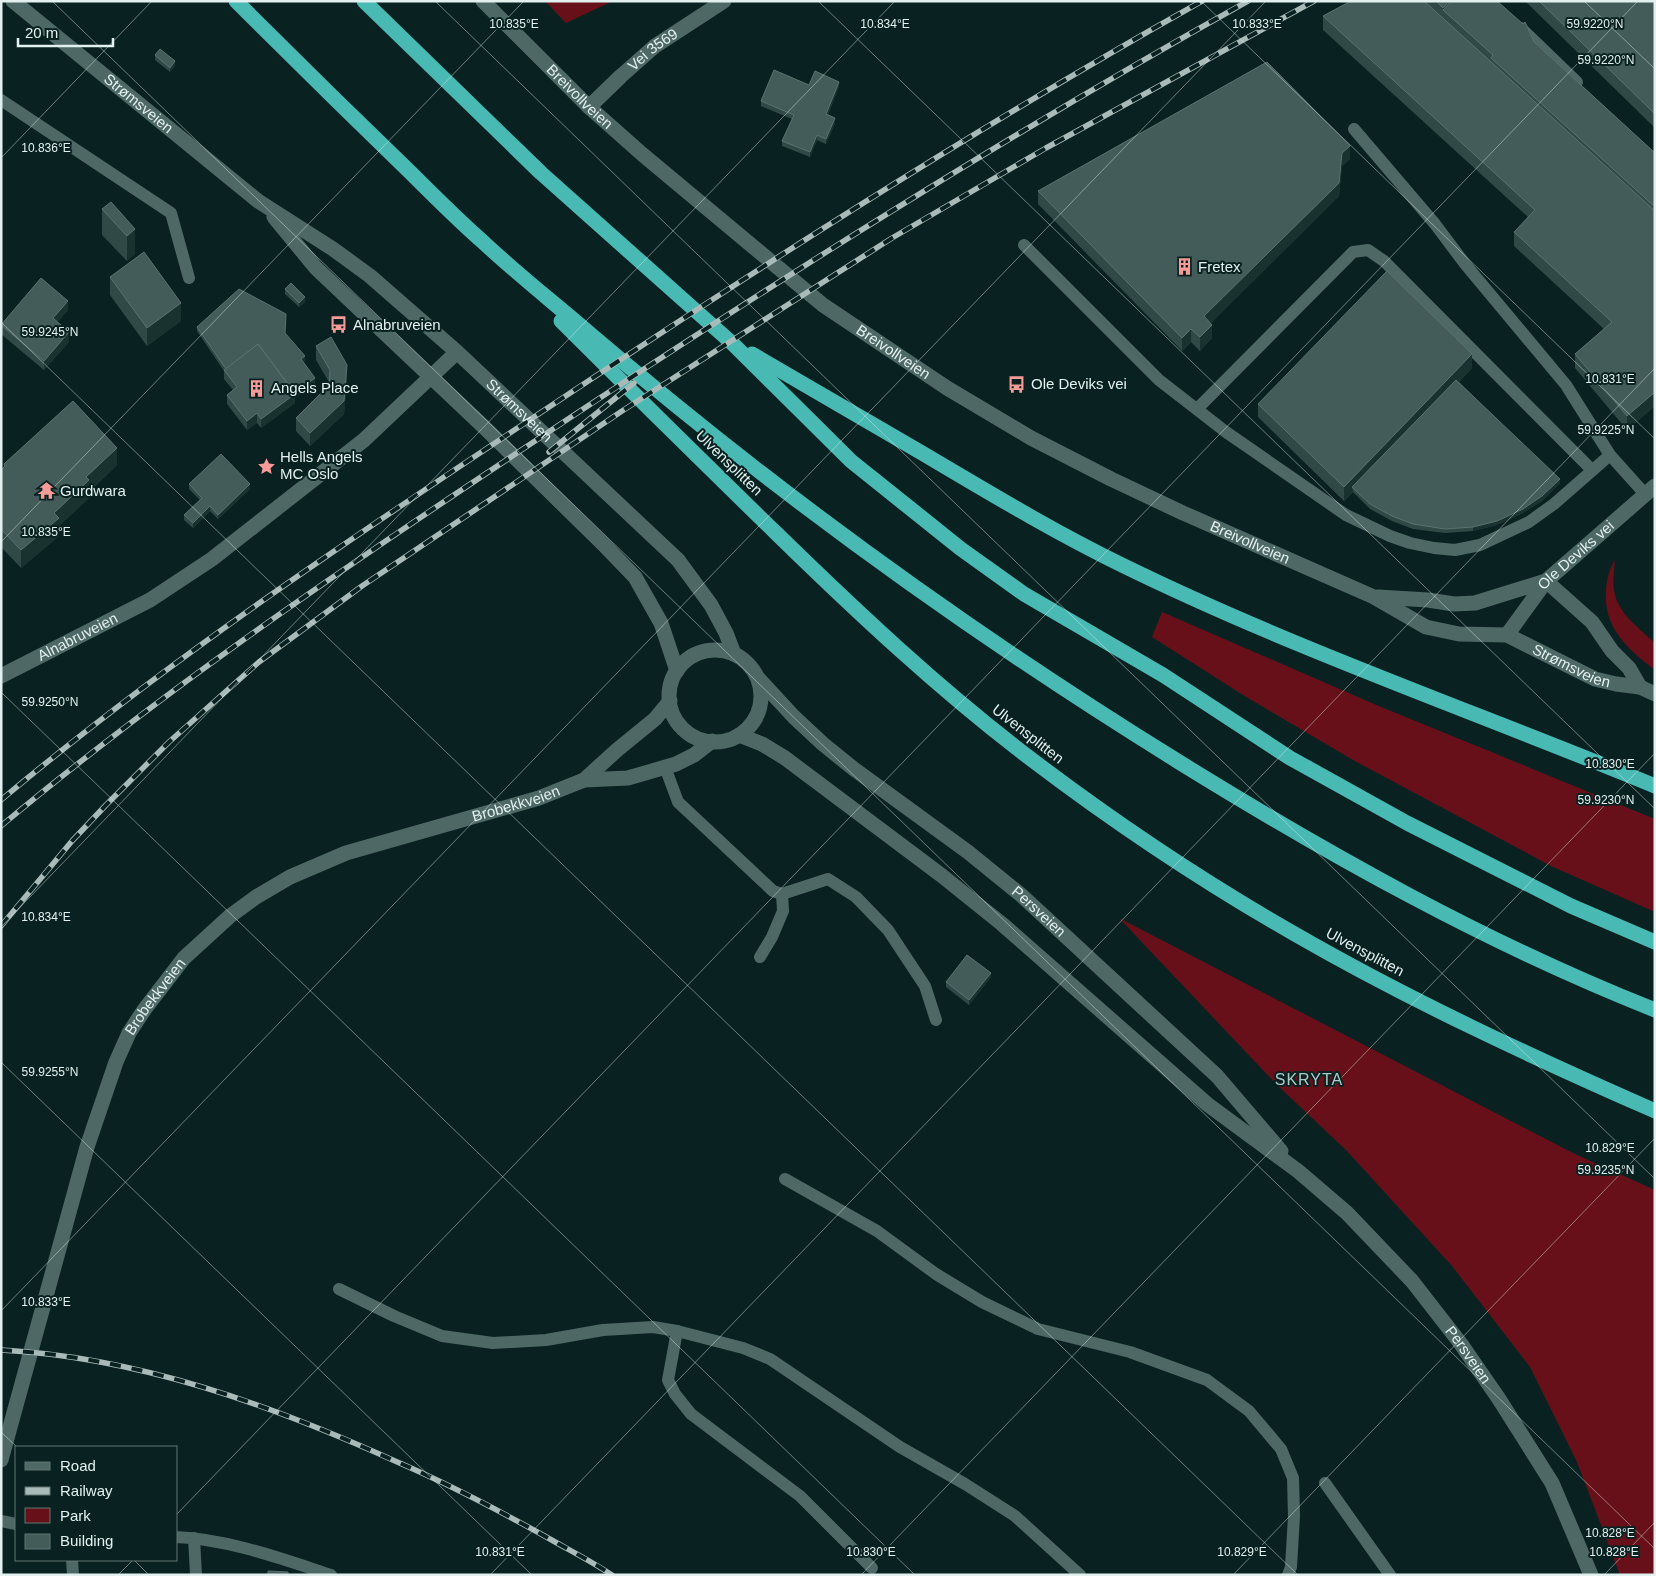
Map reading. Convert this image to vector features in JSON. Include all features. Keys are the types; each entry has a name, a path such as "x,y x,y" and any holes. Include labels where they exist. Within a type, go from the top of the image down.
{"highway":[{"path":"236,1 482,242 624,363 786,493 969,626 1118,724 1261,813 1375,878 1546,965 1655,1010"},
{"path":"364,1 541,173 733,344 851,461 961,549 1024,594 1163,675 1290,758 1407,823 1571,906 1655,942"},
{"name":"Ulvensplitten","path":"482,242 676,436 819,574 941,686 1014,746 1076,792 1164,854 1294,934 1475,1029 1587,1082 1655,1111"},
{"path":"733,344 971,483 1126,567 1255,625 1655,786"}],"street":[{"name":"Strømsveien","path":"14,1 265,206 333,249 370,276 457,352 678,560 710,605 726,633 734,654"},
{"name":"Breivollveien","path":"483,1 589,107 702,205 823,305 947,388 1032,438 1111,479 1268,552 1374,597 1426,627 1459,634 1507,634"},
{"name":"Vei 3569","path":"589,107 655,46 724,1"},
{"name":"Strømsveien","path":"265,206 316,268 432,377 635,577 661,624 677,671"},
{"name":"Alnabruveien","path":"1,676 150,600 212,559 364,440 457,352"},
{"name":"Ole Deviks vei","path":"1507,634 1546,581 1650,490"},
{"name":"Strømsveien","path":"1546,581 1592,622 1612,651 1629,668 1640,687"},
{"name":"Breivollveien","path":"1374,597 1428,600 1454,604 1475,603 1546,581"},
{"name":"Strømsveien","path":"1507,634 1595,679 1640,687 1655,694"},
{"path":"713,650 734,654 752,668 758,678 761,691 760,704 756,716 749,727 739,735 721,741 699,739 679,724 673,713 670,701 671,685 677,671 692,656 713,650"},
{"name":"Persveien","path":"758,678 794,717 823,744 854,769 968,852 1021,895 1070,939 1217,1076 1298,1171"},
{"name":"Brobekkveien","path":"584,780 617,750 656,719 670,701"},
{"name":"Persveien","path":"739,735 762,744 785,758 941,875 1002,924 1207,1104 1298,1171 1347,1213 1412,1281 1461,1344 1499,1399 1552,1484 1591,1575"},
{"name":"Brobekkveien","path":"1,1460 87,1147 103,1096 129,1033 163,983 184,958 230,916 256,897 290,877 346,854 539,798 584,780 628,778 665,767 694,755 712,741"}],"lane":[{"path":"1509,16 1585,90"},
{"path":"1,100 171,213 189,278"},
{"path":"1354,129 1435,224 1465,264 1566,385 1610,454 1650,490"},
{"path":"1024,245 1160,380 1226,432 1346,515 1410,544 1455,550 1490,542 1529,522 1554,504 1610,454"},
{"path":"1197,409 1353,252 1368,250 1384,261 1592,470"},
{"path":"665,767 678,802 773,891 782,894 828,879 856,897 888,930 920,978 925,986 936,1020"},
{"path":"760,957 772,937 783,911 782,894"},
{"path":"785,1179 877,1231 936,1274 982,1302 1038,1329 1130,1352 1207,1380 1249,1411 1281,1449 1293,1478 1294,1516 1291,1568 1288,1575"},
{"path":"339,1289 394,1316 442,1336 493,1343 546,1340 603,1330 653,1327 677,1331 743,1348 770,1359 900,1447 965,1484 1015,1516 1080,1575"},
{"path":"677,1331 668,1380 675,1394 691,1414 800,1496 872,1568"},
{"path":"1325,1483 1390,1575"},
{"path":"1,1521 15,1524"},
{"path":"178,1537 194,1538 267,1554 331,1575"},
{"path":"194,1538 196,1575"},
{"path":"72,1561 73,1575"}],"green space":[{"path":"545,1 613,1 566,23"},
{"path":"1615,560 1615,595 1626,616 1655,643 1655,670 1626,645 1608,615 1606,586"},
{"path":"1162,612 1374,704 1655,819 1655,912 1551,866 1353,760 1243,695 1152,637"},
{"path":"1119,918 1573,1153 1655,1190 1655,1575 1620,1575 1577,1462 1530,1367 1452,1266 1346,1150 1277,1085"}],"building":[{"path":"1351,1 1424,1 1655,211 1655,392 1627,416 1575,354 1612,322 1514,232 1535,210 1323,16"},
{"path":"1436,1 1449,1 1443,8"},
{"path":"1451,1 1497,1 1523,24 1525,22 1534,42 1655,153 1655,207 1491,58 1493,55 1443,10"},
{"path":"1539,1 1655,1 1655,114"},
{"path":"160,49 175,61 170,68 155,55"},
{"name":"Fretex","path":"1267,62 1350,146 1342,153 1339,183 1204,316 1212,325 1200,337 1191,329 1182,338 1038,191"},
{"path":"774,70 809,85 815,71 839,82 826,114 835,118 826,139 817,135 810,152 782,141 794,115 761,101"},
{"path":"111,202 135,229 127,236 102,209"},
{"path":"144,252 181,303 147,328 110,277"},
{"path":"1387,271 1472,354 1344,487 1258,404"},
{"path":"41,278 68,301 53,318 69,332 44,361 1,325"},
{"path":"291,283 305,297 299,303 285,289"},
{"path":"239,289 286,314 285,333 305,356 301,359 315,378 295,393 258,344 226,369 197,327"},
{"path":"331,337 347,365 344,401 310,433 296,418 329,385 330,370 316,346"},
{"name":"Angels Place","path":"258,344 295,394 261,419 257,413 247,421 227,395 237,387 224,370"},
{"path":"1456,380 1560,479 1542,496 1523,509 1497,521 1473,527 1445,529 1413,524 1392,516 1370,504 1352,487"},
{"name":"Gurdwara","path":"73,401 117,448 86,477 89,480 54,513 59,518 21,550 1,529 1,470 5,466 4,464"},
{"path":"221,454 250,484 218,515 210,506 193,523 184,515 202,498 189,484"},
{"path":"967,955 991,973 969,1000 946,982"},
{"path":"268,1571 288,1572 288,1575 268,1575"}],"railway":[{"path":"1,800 64,748 194,650 328,555 463,464 696,310 946,151 1202,1"},
{"path":"1,826 65,774 197,673 400,531 538,439 801,268 978,158 1157,52 1248,1"},
{"path":"1,926 72,841 169,742 259,662 362,586 622,411 892,238 1046,148 1314,1"},
{"path":"549,452 634,383"},
{"path":"1,1350 52,1354 103,1362 153,1373 252,1403 348,1440 436,1480 517,1521 612,1575"}],"place":[{"name":"Fretex","path":"1184,267"},
{"name":"Alnabruveien","path":"339,325"},
{"name":"Ole Deviks vei","path":"1017,384"},
{"name":"Angels Place","path":"257,388"},
{"name":"Hells Angels MC Oslo","path":"266,466"},
{"name":"Gurdwara","path":"46,491"}],"district":[{"name":"SKRYTA","path":"1309,1079"}]}
